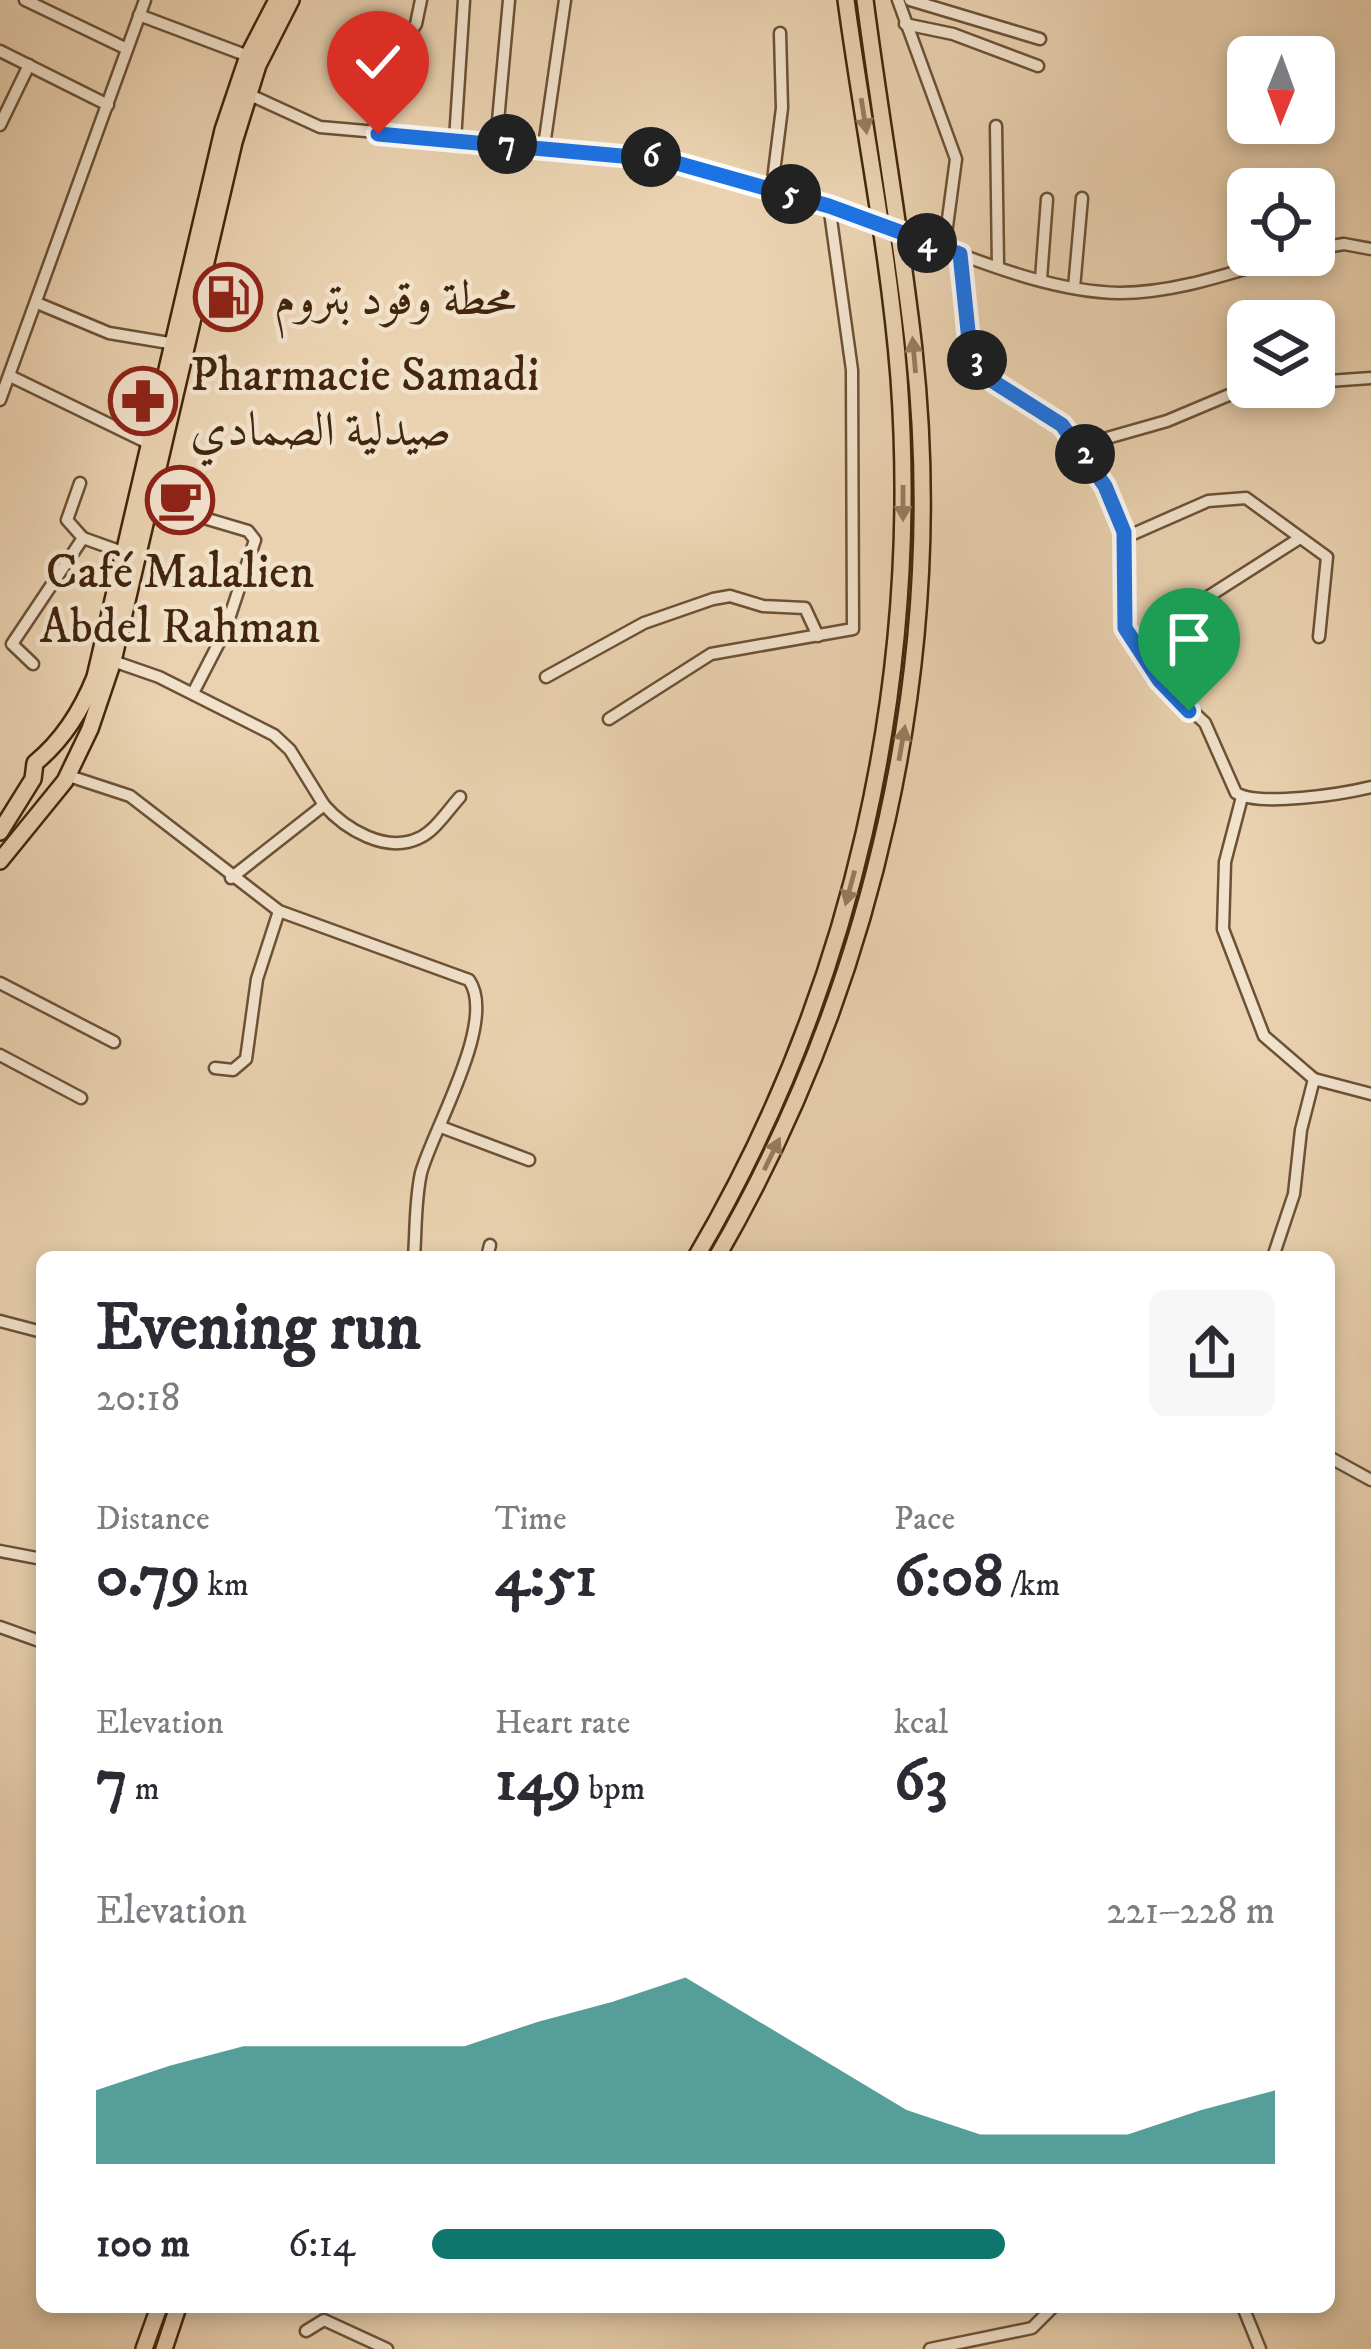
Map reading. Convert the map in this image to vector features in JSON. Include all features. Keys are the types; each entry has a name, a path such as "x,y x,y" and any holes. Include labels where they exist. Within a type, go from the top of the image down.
{"highway":[{"path":"0,832 33,779 35,763 49,756 76,718 95,676 207,190 248,56 278,0"},
{"path":"0,861 63,778 91,729 113,661 248,94 291,0"},
{"path":"699,1251 765,1123 822,981 878,777 895,668 903,524 898,376 846,0"},
{"path":"720,1251 792,1112 843,980 898,770 913,680 923,525 914,353 866,0"},
{"path":"49,756 63,778"},
{"path":"33,779 45,790 63,778"},
{"path":"144,2349 157,2313"},
{"path":"164,2349 176,2313"}],"street":[{"path":"26,0 127,49"},
{"path":"0,400 145,0"},
{"path":"378,134 400,50 416,23 421,0"},
{"path":"455,140 464,0"},
{"path":"496,143 509,0"},
{"path":"544,146 565,0"},
{"path":"898,0 956,159 942,248"},
{"path":"910,0 1040,39"},
{"path":"140,15 248,56"},
{"path":"905,25 953,34 1038,66"},
{"path":"772,188 782,96 780,33"},
{"path":"0,51 108,105"},
{"path":"0,125 29,65"},
{"path":"248,94 320,127 653,157 772,188 1074,288 1122,293 1171,288 1227,273"},
{"path":"996,126 998,266"},
{"path":"1041,279 1047,199"},
{"path":"1074,288 1082,199"},
{"path":"609,719 711,653 850,632 855,617 852,370 829,206"},
{"path":"1335,246 1371,249"},
{"path":"960,254 970,350 994,382 1062,425 1105,486 1124,538 1120,616 1159,680 1205,723 1242,797 1225,862 1223,929 1264,1036 1315,1079 1371,1094"},
{"path":"37,303 109,333 175,344"},
{"path":"10,376 150,444"},
{"path":"1335,381 1371,378"},
{"path":"1079,446 1167,421 1227,396"},
{"path":"80,483 68,520 82,538 125,554"},
{"path":"1124,538 1231,495 1246,498 1328,560 1319,637"},
{"path":"151,502 248,531 256,540 225,631 193,693"},
{"path":"33,664 12,644 82,538"},
{"path":"1134,644 1300,538"},
{"path":"546,676 644,623 724,596 763,606 805,608 818,636"},
{"path":"113,661 193,693 284,742 324,805 351,831 406,842 427,834 460,796"},
{"path":"63,778 130,796 279,911 469,980 476,994 464,1067 421,1174 415,1251"},
{"path":"1242,797 1314,797 1371,788"},
{"path":"231,878 324,805"},
{"path":"215,1068 233,1070 246,1059 256,979 279,911"},
{"path":"0,983 114,1042"},
{"path":"0,1055 81,1098"},
{"path":"1275,1251 1294,1194 1301,1130 1315,1079"},
{"path":"442,1127 529,1160"},
{"path":"0,1321 36,1330"},
{"path":"1335,1460 1371,1480"},
{"path":"0,1552 36,1558"},
{"path":"0,1627 36,1640"},
{"path":"930,2349 1033,2328 1047,2313"},
{"path":"1245,2313 1260,2349"},
{"path":"306,2331 324,2320 387,2349"}],"place":[{"name":"محطة وقود بتروم","path":"228,297"},
{"name":"Pharmacie Samadi صيدلية الصمادي","path":"143,401"},
{"name":"Café Malalien Abdel Rahman","path":"180,500"}],"route":[{"path":"378,134 666,160 829,206 960,254 964,340 994,382 1062,425 1105,486 1124,532 1120,616 1145,661 1189,711"}]}
